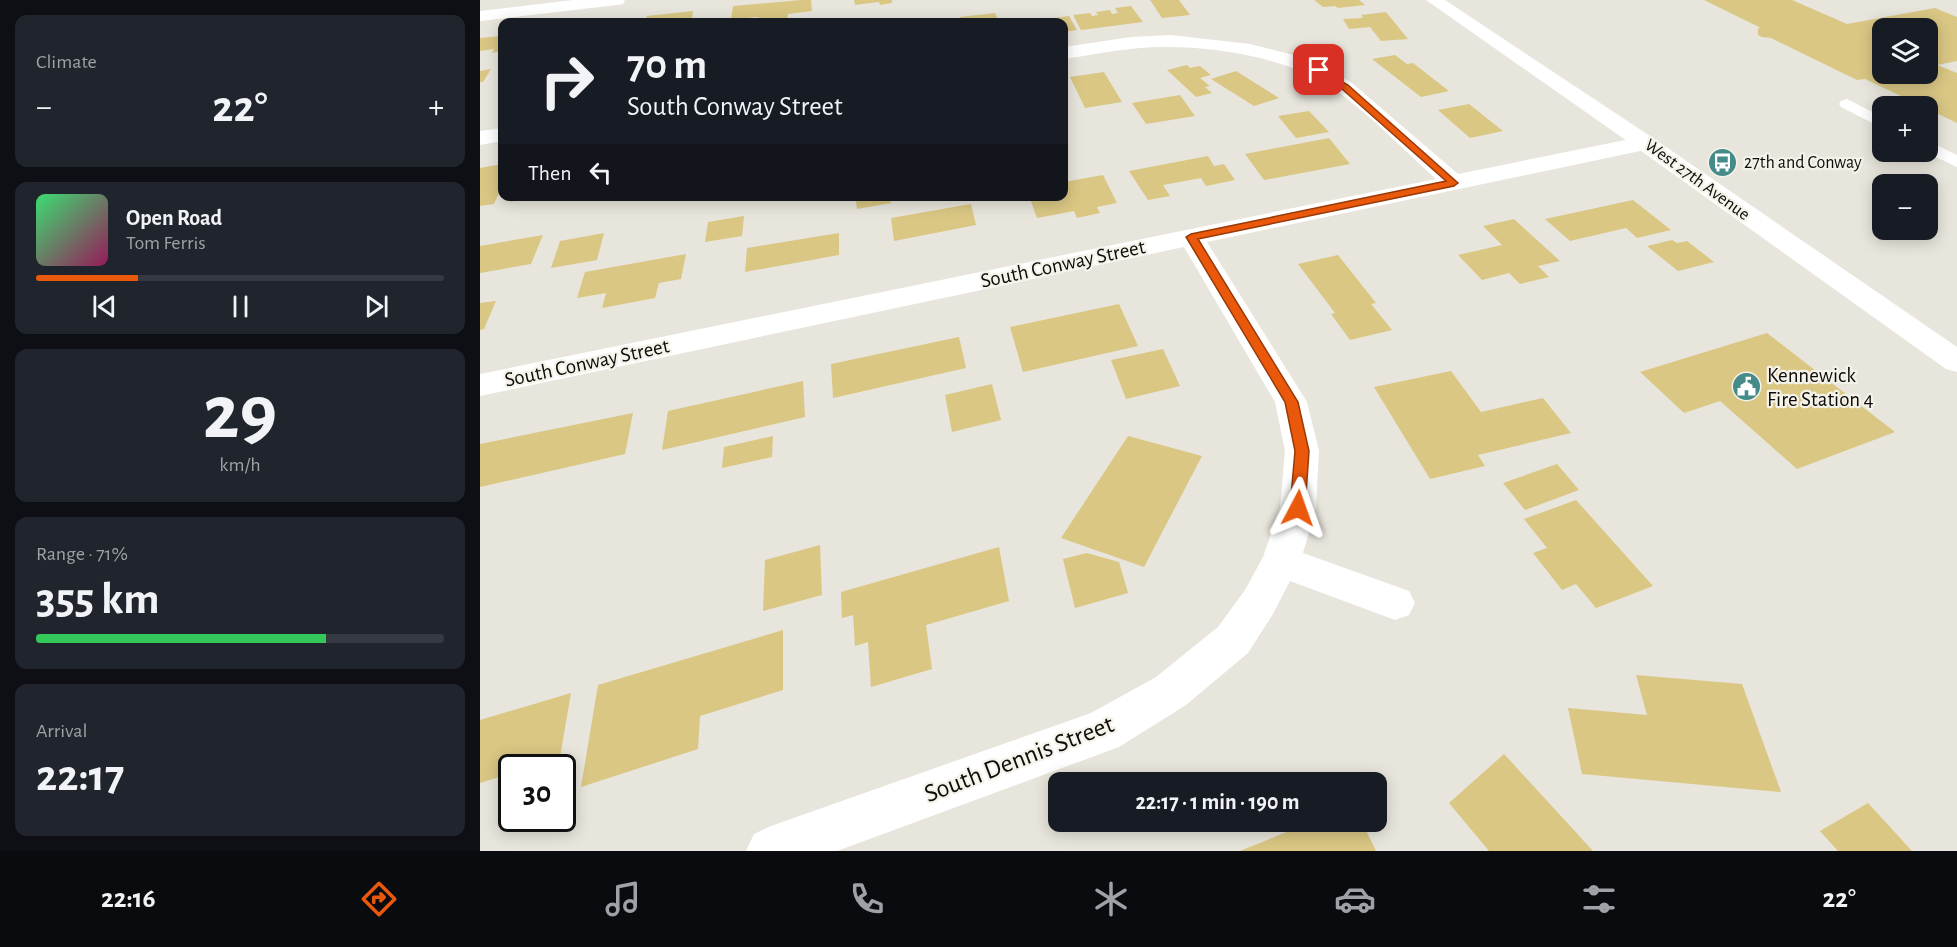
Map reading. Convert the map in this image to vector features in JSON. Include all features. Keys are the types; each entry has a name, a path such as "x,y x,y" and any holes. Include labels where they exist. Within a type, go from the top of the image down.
{"street":[{"path":"480,16 617,0"},
{"name":"West 27th Avenue","path":"1434,0 1954,357"},
{"path":"1068,52 1131,43 1257,42 1319,70 1345,87 1454,183"},
{"path":"480,138 498,136"},
{"name":"South Conway Street","path":"480,385 1645,143"},
{"name":"South Dennis Street","path":"771,851 1103,731 1171,691 1233,640 1259,602 1281,561 1298,508 1302,451 1292,402 1191,237"},
{"path":"1281,561 1395,603"}],"lane":[{"path":"1848,104 1872,117"},
{"path":"1938,152 1957,162"}],"building":[{"path":"811,0 812,11 788,14 787,18 731,18 733,6"},
{"path":"854,0 892,0 892,3 855,5"},
{"path":"1150,0 1179,0 1190,15 1162,18"},
{"path":"1314,0 1359,0 1365,5 1323,7"},
{"path":"1704,0 1792,0 1847,24 1872,19 1872,82 1865,79 1857,80 1771,38 1762,37 1758,35 1758,28 1761,28"},
{"path":"1131,6 1143,22 1081,30 1073,15 1090,13 1092,16 1098,15 1096,12 1110,10 1112,14 1118,13 1115,8"},
{"path":"1935,8 1957,17 1957,61 1938,65 1938,18 1880,18"},
{"path":"693,11 692,18 646,18 647,16"},
{"path":"1386,12 1408,39 1381,41 1370,27 1349,29 1343,19 1363,18 1361,15"},
{"path":"995,13 997,18 960,18"},
{"path":"1069,16 1077,30 1068,31 1068,18 1056,18"},
{"path":"498,36 498,52 492,53 494,49 480,51 480,38"},
{"path":"1395,55 1407,64 1413,63 1449,91 1421,97 1372,59"},
{"path":"1187,65 1190,68 1200,66 1211,75 1200,78 1210,86 1205,87 1212,93 1196,97 1167,70"},
{"path":"1938,65 1957,73 1957,123 1938,114 1938,96 1901,96 1876,84 1938,84"},
{"path":"491,69 483,82 480,82 480,71"},
{"path":"1236,71 1279,98 1254,106 1211,79"},
{"path":"1104,72 1122,102 1085,108 1070,77"},
{"path":"1180,95 1195,116 1146,124 1132,103"},
{"path":"1469,104 1503,131 1470,138 1438,110"},
{"path":"1309,111 1329,132 1296,138 1278,116"},
{"path":"1329,138 1350,164 1264,180 1245,154"},
{"path":"1208,156 1214,166 1224,164 1235,180 1206,186 1201,178 1163,185 1170,196 1148,200 1129,171"},
{"path":"498,165 498,195 494,204 480,206 480,168"},
{"path":"1103,175 1117,203 1097,207 1100,213 1077,218 1074,211 1037,218 1031,201 1068,201 1068,181"},
{"path":"1633,200 1671,230 1637,238 1626,228 1570,241 1545,219"},
{"path":"856,201 891,201 891,203 857,209"},
{"path":"971,204 976,225 894,241 891,218"},
{"path":"744,216 742,236 705,242 708,222"},
{"path":"1514,219 1560,261 1538,266 1549,277 1520,284 1509,273 1482,280 1458,255 1502,245 1483,226"},
{"path":"604,233 597,260 551,268 560,241"},
{"path":"839,233 839,255 745,272 747,248"},
{"path":"543,235 531,264 480,273 480,246"},
{"path":"1672,240 1677,243 1687,241 1714,262 1678,271 1647,246"},
{"path":"686,254 681,279 659,283 655,298 602,308 606,293 577,298 585,272"},
{"path":"1338,255 1376,303 1371,304 1392,330 1350,340 1331,314 1335,313 1298,264"},
{"path":"496,301 484,329 480,330 480,303"},
{"path":"1119,304 1138,346 1023,372 1010,327"},
{"name":"Kennewick Fire Station 4","path":"1767,333 1895,432 1797,469 1720,401 1684,413 1640,372"},
{"path":"959,337 966,368 833,398 831,364"},
{"path":"1163,349 1180,386 1126,399 1111,360"},
{"path":"1451,371 1481,412 1543,398 1571,433 1478,455 1485,466 1430,479 1374,387"},
{"path":"803,381 805,417 662,450 668,411"},
{"path":"992,384 1001,420 952,432 945,395"},
{"path":"633,413 625,454 480,487 480,444"},
{"path":"773,436 772,457 722,468 724,447"},
{"path":"1128,436 1202,456 1144,567 1061,538"},
{"path":"1557,464 1579,490 1525,510 1503,483"},
{"path":"1576,500 1653,586 1596,608 1576,584 1562,590 1533,553 1547,548 1524,519"},
{"path":"820,545 822,595 763,611 765,560"},
{"path":"999,547 1009,601 926,625 932,669 871,687 868,642 855,646 853,615 842,618 841,592"},
{"path":"1087,553 1119,562 1128,593 1075,608 1063,559"},
{"path":"783,630 783,690 700,716 698,749 581,787 598,685"},
{"path":"1636,675 1742,684 1781,792 1582,774 1568,708 1647,715"},
{"path":"571,693 561,754 498,754 498,777 480,783 480,720"},
{"path":"1504,754 1593,851 1489,851 1449,803"},
{"path":"1868,803 1912,851 1838,851 1820,831"},
{"path":"1287,832 1367,832 1376,851 1240,851"}],"place":[{"name":"27th and Conway","path":"1723,163"},
{"name":"Kennewick Fire Station 4","path":"1746,387"}],"route":[{"path":"1298,508 1302,451 1292,402 1191,237 1454,183 1345,87 1319,70"}]}
